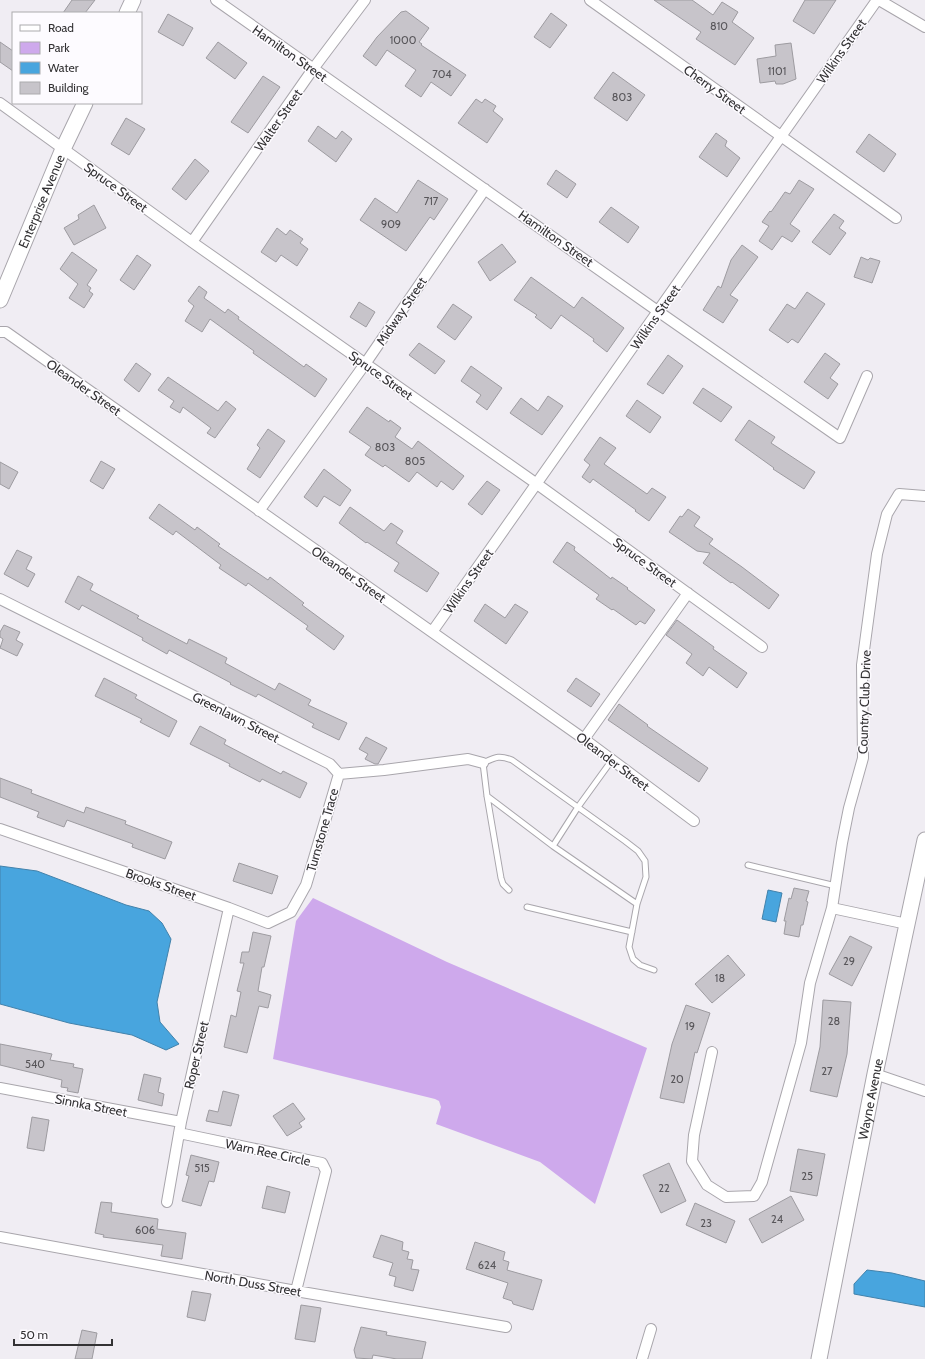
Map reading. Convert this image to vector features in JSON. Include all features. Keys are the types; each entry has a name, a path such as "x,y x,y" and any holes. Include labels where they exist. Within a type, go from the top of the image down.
{"street":[{"path":"127,12 133,0"},
{"name":"Hamilton Street","path":"216,0 840,438 867,376"},
{"name":"Walter Street","path":"192,242 313,69 365,0"},
{"name":"Cherry Street","path":"590,0 896,218"},
{"path":"878,0 925,27"},
{"name":"Wilkins Street","path":"432,632 878,0"},
{"name":"Spruce Street","path":"0,103 192,242 537,484 762,647"},
{"name":"Enterprise Avenue","path":"0,300 63,149 84,104"},
{"name":"Midway Street","path":"259,511 365,364 485,188"},
{"name":"Oleander Street","path":"0,332 6,332 584,739 694,821"},
{"name":"Country Club Drive","path":"712,1052 694,1136 692,1161 707,1185 726,1197 754,1196 762,1182 801,1043 810,983 832,908 849,808 862,758 862,665 879,547 887,514 900,494 925,496"},
{"path":"584,739 688,593"},
{"name":"Greenlawn Street","path":"0,599 330,764 339,774"},
{"path":"339,774 384,770 468,759 484,763"},
{"name":"Turnstone Trace","path":"306,885 339,774"},
{"name":"Brooks Street","path":"0,829 229,908 268,923 290,912 306,885"},
{"name":"Wayne Avenue","path":"819,1359 875,1074 925,840"},
{"name":"Roper Street","path":"167,1202 181,1122 229,908"},
{"path":"832,908 907,924"},
{"path":"875,1074 925,1092"},
{"name":"Sinnka Street","path":"0,1088 181,1122"},
{"name":"Warn Ree Circle","path":"179,1133 322,1164 326,1171 296,1290"},
{"path":"0,1248 1,1237"},
{"name":"North Duss Street","path":"1,1237 506,1327"},
{"path":"642,1359 651,1329"}],"lane":[{"path":"509,890 503,884 501,878 487,796 484,763 493,758 502,756 512,760 638,851 645,861 646,877 637,904 629,948 633,959 640,965 654,970"},
{"path":"553,846 578,807 612,760"},
{"path":"487,796 553,846 637,904"},
{"path":"748,865 836,886"},
{"path":"527,907 632,932"}],"green space":[{"path":"313,898 447,962 647,1048 595,1204 540,1162 436,1124 441,1107 439,1101 435,1099 273,1059 296,921"}],"water":[{"path":"0,866 37,871 126,905 149,911 162,923 171,939 157,1002 160,1022 179,1044 166,1050 132,1035 69,1023 0,1004"},
{"path":"768,890 782,893 776,922 762,919"},
{"path":"867,1270 892,1273 925,1281 925,1307 854,1294 854,1284"}],"building":[{"path":"72,0 95,0 86,12 64,12"},
{"path":"654,0 692,0 713,15 722,2 738,12 732,22 754,38 735,65 696,39 701,32"},
{"path":"805,0 836,0 814,34 793,21"},
{"path":"406,11 429,28 419,42 422,44 421,45 466,75 451,96 431,82 421,97 405,86 416,70 387,50 376,66 363,56 377,37 401,12"},
{"path":"551,13 567,25 550,48 534,37"},
{"path":"168,14 193,28 183,46 158,32"},
{"path":"0,42 12,50 12,70 0,62"},
{"path":"218,42 247,63 235,79 206,58"},
{"path":"791,43 796,79 783,84 776,84 775,81 760,83 757,59 776,56 775,45"},
{"path":"613,72 645,95 627,121 594,98"},
{"path":"263,76 280,87 248,133 231,122"},
{"path":"476,99 482,103 485,99 496,106 493,111 503,119 487,143 458,123"},
{"path":"126,118 145,129 129,155 111,144"},
{"path":"318,126 336,139 342,131 352,139 336,162 308,141"},
{"path":"716,133 727,141 725,146 740,158 727,177 699,157"},
{"path":"869,134 896,154 884,172 856,152"},
{"path":"195,159 209,171 186,200 172,189"},
{"path":"556,170 576,184 567,198 547,184"},
{"path":"418,180 448,199 434,220 430,217 406,251 360,220 375,198 397,213"},
{"path":"799,180 814,189 790,224 800,231 792,242 782,236 772,250 759,241 769,226 762,222 785,192 790,194"},
{"path":"94,205 106,228 74,245 64,228 79,219 78,215"},
{"path":"611,207 639,227 628,243 599,222"},
{"path":"834,214 844,221 839,228 846,233 830,255 812,242"},
{"path":"277,228 286,235 290,230 303,239 300,243 308,249 297,266 281,255 276,262 261,252"},
{"path":"502,244 516,262 490,281 478,262"},
{"path":"742,245 758,257 730,295 738,300 723,323 703,310 718,286 721,288 731,260"},
{"path":"72,252 97,270 87,285 91,288 89,291 93,294 84,308 69,298 78,284 60,269"},
{"path":"137,255 151,265 134,290 120,280"},
{"path":"861,257 868,260 870,258 880,261 872,283 854,277"},
{"path":"531,277 574,308 582,297 624,328 607,352 593,341 594,339 561,315 551,329 535,317 537,315 514,300"},
{"path":"199,286 207,292 204,298 225,313 228,309 239,317 238,319 304,367 306,364 327,379 315,397 253,353 254,351 210,319 202,332 185,321 194,306 188,301"},
{"path":"807,292 825,304 798,343 792,339 788,343 769,330 787,304 795,309"},
{"path":"359,302 375,312 366,327 350,317"},
{"path":"453,304 472,317 455,340 437,327"},
{"path":"419,343 445,361 435,374 409,355"},
{"path":"825,353 840,364 830,378 838,384 828,399 804,382"},
{"path":"668,355 683,366 663,394 647,384"},
{"path":"136,363 151,374 139,392 124,380"},
{"path":"471,366 502,388 487,410 476,402 481,395 461,381"},
{"path":"168,377 218,411 226,401 236,409 215,438 207,433 211,428 183,407 180,413 170,407 174,401 158,390"},
{"path":"703,388 732,407 721,422 693,403"},
{"path":"548,396 563,406 542,435 510,413 521,398 538,411"},
{"path":"637,400 661,417 650,433 626,416"},
{"path":"367,407 389,422 390,420 401,428 395,437 412,449 418,441 464,476 453,490 441,481 437,487 417,472 409,482 385,465 383,467 365,455 371,447 349,432"},
{"path":"749,420 775,437 771,443 815,472 804,489 773,469 774,468 735,440"},
{"path":"268,429 285,441 260,478 247,469 260,448 257,445"},
{"path":"600,437 616,448 604,464 647,494 652,488 666,497 649,521 593,479 590,483 582,477 590,465 584,460"},
{"path":"101,461 115,469 103,489 90,481"},
{"path":"0,462 18,472 9,489 0,484"},
{"path":"324,469 351,490 340,506 324,496 317,507 304,497"},
{"path":"487,481 500,490 482,515 468,504"},
{"path":"159,504 195,530 197,527 220,544 218,546 268,580 270,577 304,603 302,605 344,636 334,650 306,629 308,626 248,583 246,586 219,568 221,565 176,531 173,535 149,518"},
{"path":"350,507 384,531 391,523 403,531 396,543 439,573 427,592 394,571 399,563 367,542 366,543 339,523"},
{"path":"688,509 700,517 694,526 713,539 709,544 779,595 769,609 703,563 710,553 697,551 669,532 680,516 682,517"},
{"path":"567,542 575,547 574,550 611,579 612,577 628,588 627,589 655,610 645,624 640,621 636,625 613,609 612,610 596,599 599,595 553,562"},
{"path":"17,550 32,557 26,569 35,574 28,587 4,574"},
{"path":"78,576 93,584 90,590 139,616 137,618 187,644 189,639 227,658 225,663 275,690 279,683 311,700 308,705 347,723 339,740 312,727 314,724 258,694 256,697 169,650 167,654 142,640 143,638 82,605 79,610 65,602"},
{"path":"485,604 505,618 515,604 528,612 506,644 474,621"},
{"path":"677,620 714,647 713,649 747,673 737,688 709,667 703,676 686,663 692,654 666,635"},
{"path":"4,625 20,632 16,640 23,644 17,656 0,648 3,639 0,637 0,632"},
{"path":"104,678 137,695 135,698 177,721 169,737 140,722 142,719 95,696"},
{"path":"576,678 600,694 591,707 567,691"},
{"path":"619,704 648,725 647,726 708,768 699,782 608,720"},
{"path":"200,726 226,740 224,744 281,774 283,771 307,783 300,798 262,779 260,782 229,766 230,764 190,744"},
{"path":"366,737 387,748 378,764 365,759 368,754 359,749"},
{"path":"0,778 32,790 31,793 84,813 86,807 126,821 125,824 172,842 165,859 132,847 133,844 67,820 64,827 37,817 39,812 0,797"},
{"path":"239,863 278,876 272,894 233,881"},
{"path":"794,888 809,891 806,901 808,902 803,925 801,925 799,937 784,934 786,921 784,921 789,898 791,899"},
{"path":"253,932 271,936 264,967 262,967 258,991 271,995 268,1008 259,1006 247,1053 224,1047 231,1015 236,1017 241,992 237,991 244,963 240,963 242,952 249,952"},
{"path":"850,936 872,947 852,986 829,974"},
{"path":"728,955 745,975 712,1003 695,984"},
{"path":"823,1000 851,1002 847,1054 837,1097 810,1091 820,1047"},
{"path":"686,1005 710,1013 697,1053 695,1052 684,1103 660,1098 672,1044"},
{"path":"0,1044 52,1054 50,1060 74,1064 73,1067 83,1069 78,1093 67,1091 68,1088 61,1087 62,1080 0,1065"},
{"path":"144,1074 161,1078 158,1092 164,1094 162,1106 138,1100"},
{"path":"223,1091 239,1095 231,1126 206,1121 209,1110 218,1112"},
{"path":"293,1103 305,1119 299,1123 302,1127 287,1136 273,1116"},
{"path":"32,1117 49,1120 44,1151 27,1148"},
{"path":"798,1149 825,1154 817,1196 790,1191"},
{"path":"191,1155 219,1162 214,1182 209,1181 201,1206 182,1201 189,1176 186,1175"},
{"path":"669,1163 686,1201 661,1213 643,1175"},
{"path":"267,1186 290,1192 285,1213 262,1208"},
{"path":"791,1196 804,1220 762,1243 749,1219"},
{"path":"101,1202 112,1203 111,1212 158,1219 157,1229 186,1233 182,1259 161,1256 163,1245 103,1237 104,1235 95,1233"},
{"path":"695,1203 735,1221 726,1243 686,1225"},
{"path":"381,1235 403,1242 402,1250 409,1252 407,1259 413,1260 411,1269 419,1270 413,1291 394,1286 396,1277 389,1275 393,1263 373,1257"},
{"path":"475,1242 505,1252 503,1260 509,1262 507,1270 542,1280 533,1310 513,1304 512,1301 503,1298 508,1283 466,1269"},
{"path":"192,1291 211,1294 205,1321 187,1317"},
{"path":"301,1305 321,1308 315,1342 295,1339"},
{"path":"361,1327 387,1332 386,1335 426,1342 422,1359 397,1359 373,1355 372,1359 356,1358 354,1350"},
{"path":"82,1330 97,1333 92,1359 75,1359"}]}
